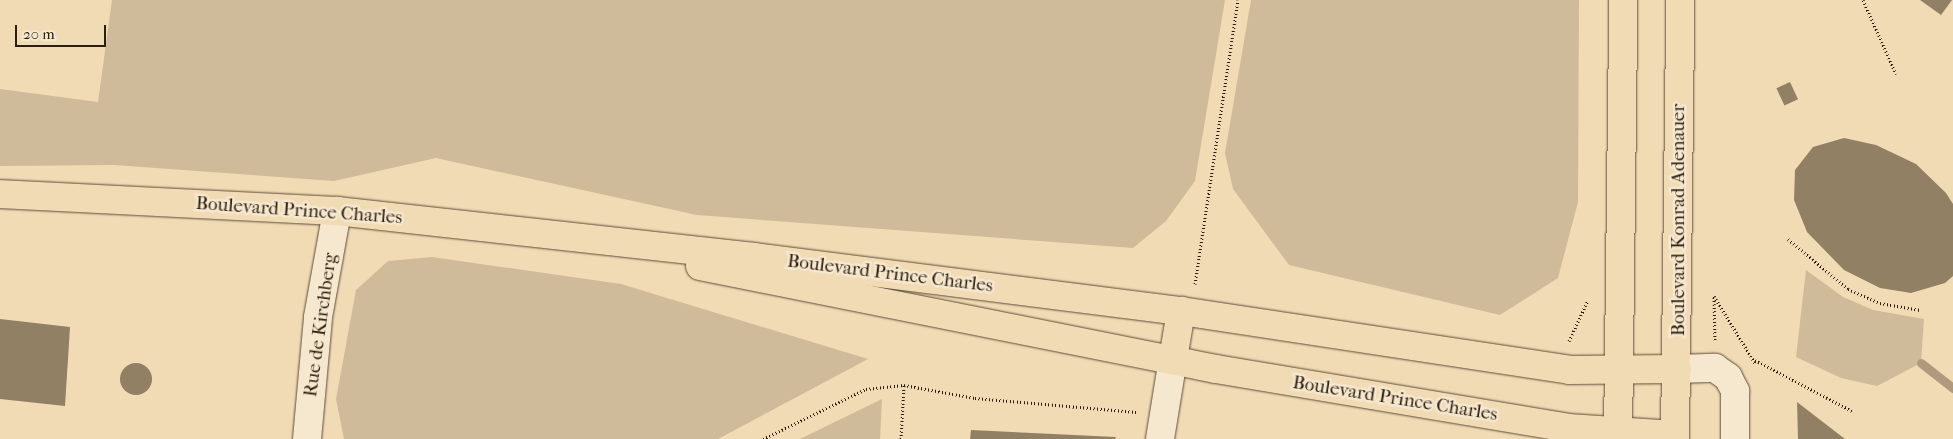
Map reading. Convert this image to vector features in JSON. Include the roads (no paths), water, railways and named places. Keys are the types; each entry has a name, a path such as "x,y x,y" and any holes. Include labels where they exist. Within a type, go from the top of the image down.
{"main road":[{"path":"1618,436 1623,0"},
{"name":"Boulevard Konrad Adenauer","path":"1675,437 1680,0"},
{"name":"Boulevard Prince Charles","path":"0,194 337,211 1181,311 1569,370 1677,369"},
{"name":"Boulevard Prince Charles","path":"597,241 749,277 1173,359 1618,436 1675,437"},
{"path":"1173,359 1181,311"}],"street":[{"name":"Rue de Kirchberg","path":"307,439 318,318 337,211"},
{"path":"1161,426 1173,359"},
{"path":"1677,369 1716,368 1728,378 1735,391 1735,439"}],"waterway":[{"path":"1921,363 1953,388"}]}
